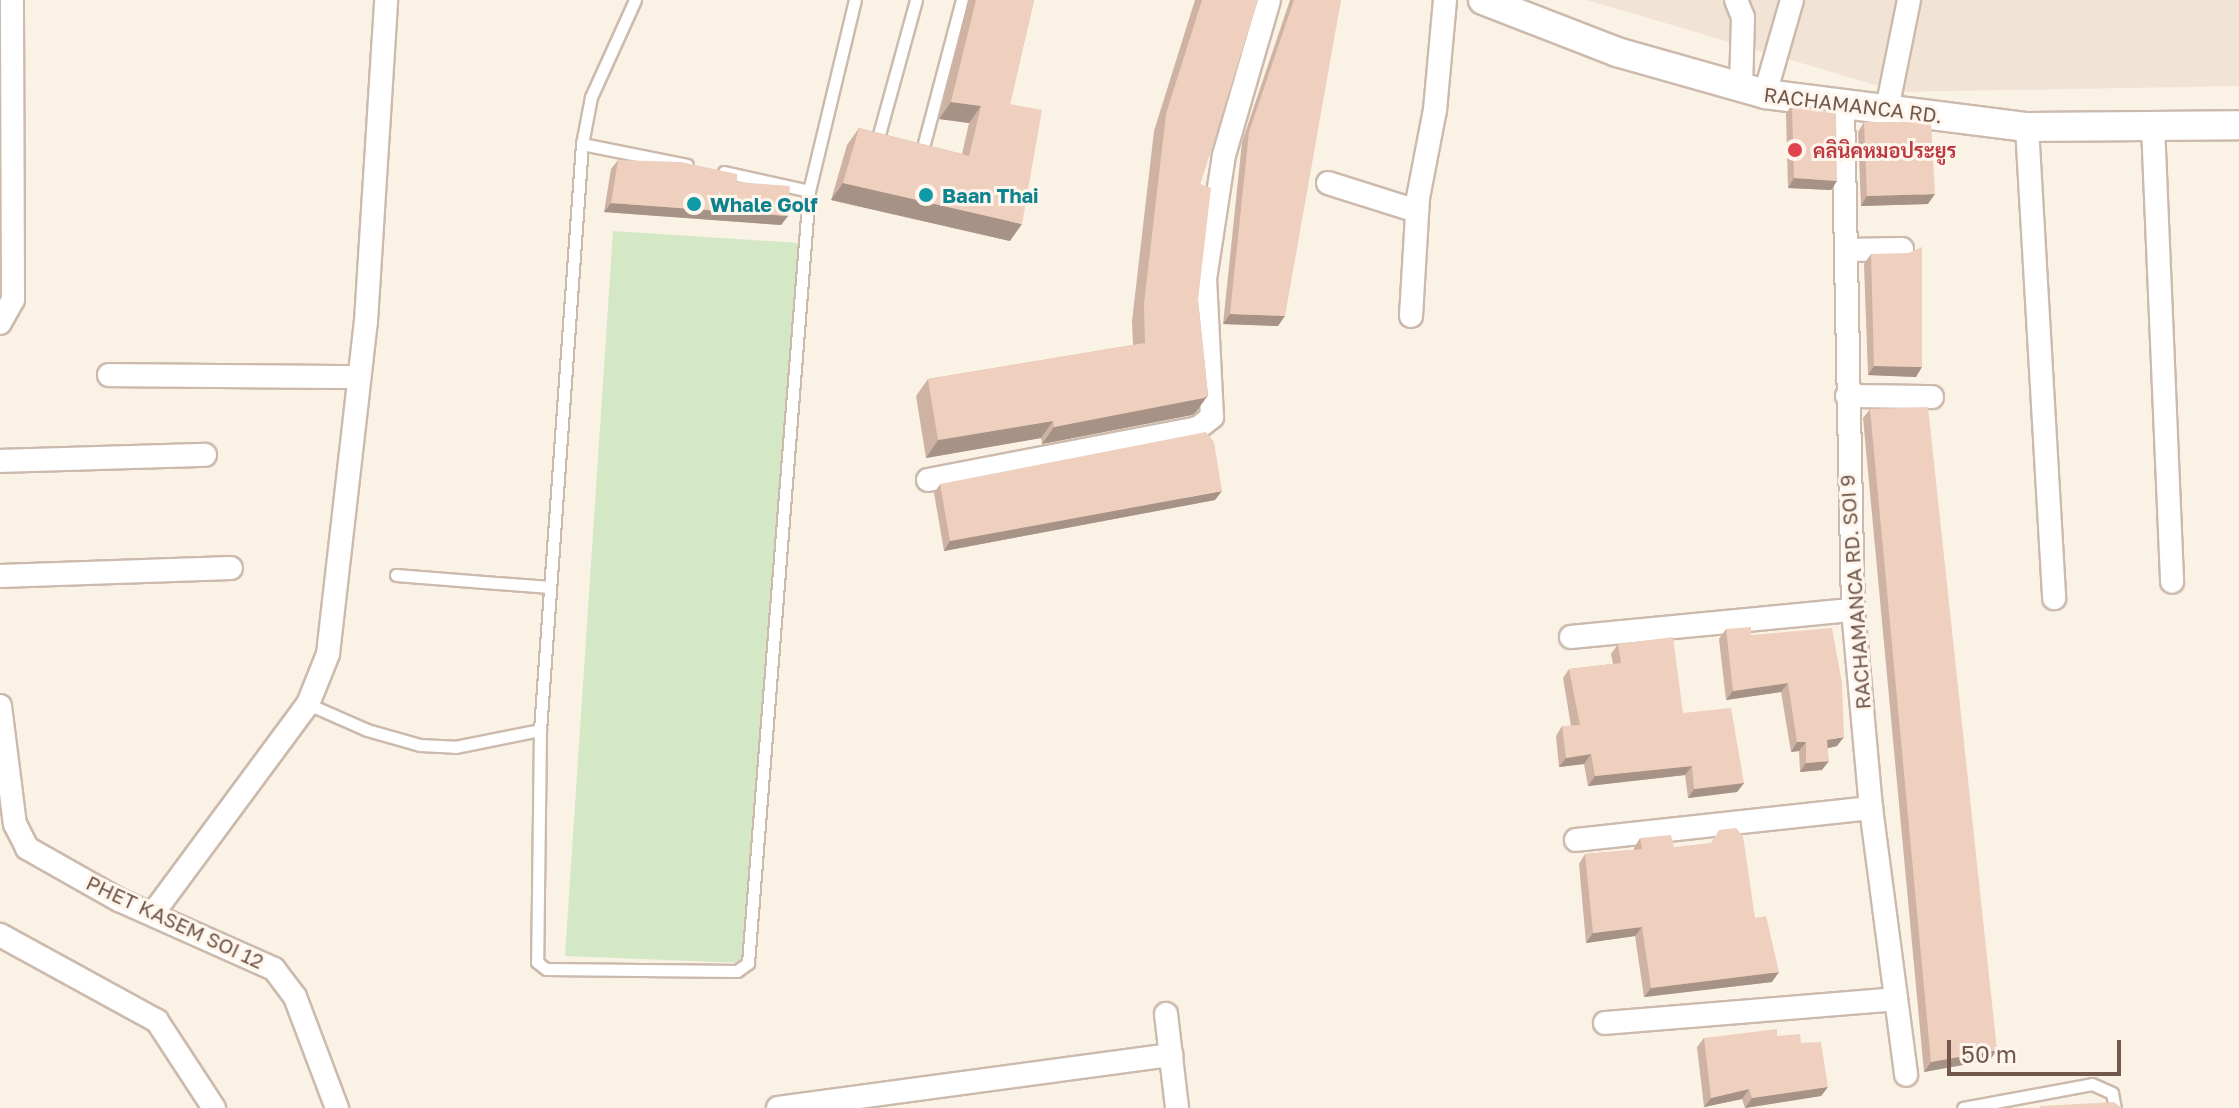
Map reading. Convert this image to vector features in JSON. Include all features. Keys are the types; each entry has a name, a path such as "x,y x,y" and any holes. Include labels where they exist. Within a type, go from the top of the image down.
{"street":[{"path":"0,323 13,300 12,0"},
{"path":"154,912 308,704 328,654 357,377 366,321 386,0"},
{"path":"928,480 1198,428 1212,417 1205,279 1224,155 1269,0"},
{"path":"1411,316 1417,211 1435,110 1445,0"},
{"name":"RACHAMANCA RD.","path":"1483,0 1617,52 1753,92 1843,106 2027,127 2239,125"},
{"path":"1736,0 1743,17 1753,92"},
{"path":"1753,92 1792,0"},
{"path":"1887,109 1909,0"},
{"name":"RACHAMANCA RD. SOI 9","path":"1843,106 1853,610 1871,808 1906,1075"},
{"path":"2153,126 2172,582"},
{"path":"2027,127 2054,598"},
{"path":"1328,183 1417,211"},
{"path":"1847,250 1902,249"},
{"path":"109,375 357,377"},
{"path":"1847,396 1932,397"},
{"path":"0,461 205,455"},
{"path":"0,576 231,568"},
{"path":"1571,637 1853,610"},
{"name":"PHET KASEM SOI 12","path":"0,706 15,824 27,848 119,900 154,912 274,969 285,979 337,1108"},
{"path":"1576,840 1871,808"},
{"path":"0,935 157,1021 214,1108"},
{"path":"1605,1023 1896,999"},
{"path":"1166,1014 1177,1108"},
{"path":"778,1108 1171,1055"}],"lane":[{"path":"635,0 591,97 582,144 540,730 539,966 737,971 748,965 809,191 855,0"},
{"path":"878,138 916,0"},
{"path":"922,151 962,0"},
{"path":"582,144 809,191"},
{"path":"396,575 550,587"},
{"path":"308,704 367,730 420,745 455,747 540,730"},
{"path":"1963,1108 2092,1084 2112,1093 2115,1108"}],"shaded area":[{"path":"1587,0 2239,0 2239,86 1899,92"}],"green space":[{"path":"613,231 801,243 742,963 565,956"}],"building":[{"path":"976,0 1034,0 1010,104 1042,110 1022,224 843,183 859,128 969,156 981,106 951,102"},
{"path":"1202,0 1258,0 1200,184 1211,188 1198,300 1208,395 1054,427 1053,421 938,440 928,379 1145,343 1144,304 1166,114"},
{"path":"1294,0 1341,0 1285,316 1230,314 1249,132"},
{"path":"1792,104 1836,110 1837,181 1794,178"},
{"path":"1864,122 1931,122 1935,194 1867,196"},
{"name":"Whale Golf","path":"618,160 681,162 737,174 737,182 790,186 788,216 611,203"},
{"path":"1922,247 1922,367 1874,366 1871,254 1909,253"},
{"path":"1928,407 1997,1050 1931,1062 1870,409"},
{"path":"1206,432 1214,442 1222,491 950,541 940,484"},
{"path":"1751,627 1751,635 1832,628 1842,683 1844,737 1827,740 1829,761 1806,763 1806,742 1797,742 1788,683 1733,691 1726,629"},
{"path":"1673,637 1683,713 1731,708 1744,783 1694,789 1692,766 1595,776 1591,754 1566,758 1562,726 1580,725 1569,669 1621,663 1618,644"},
{"path":"1736,828 1743,836 1755,918 1766,916 1779,972 1651,988 1642,927 1593,933 1585,854 1642,849 1640,838 1671,835 1674,847 1711,843 1719,830"},
{"path":"1777,1029 1777,1036 1800,1034 1801,1043 1821,1042 1828,1087 1752,1098 1749,1089 1711,1098 1704,1038"},
{"path":"2114,1102 2122,1108 2040,1108 2040,1106"}],"place":[{"name":"คลินิคหมอประยูร","path":"1795,150"},
{"name":"Baan Thai","path":"926,195"},
{"name":"Whale Golf","path":"694,204"}]}
